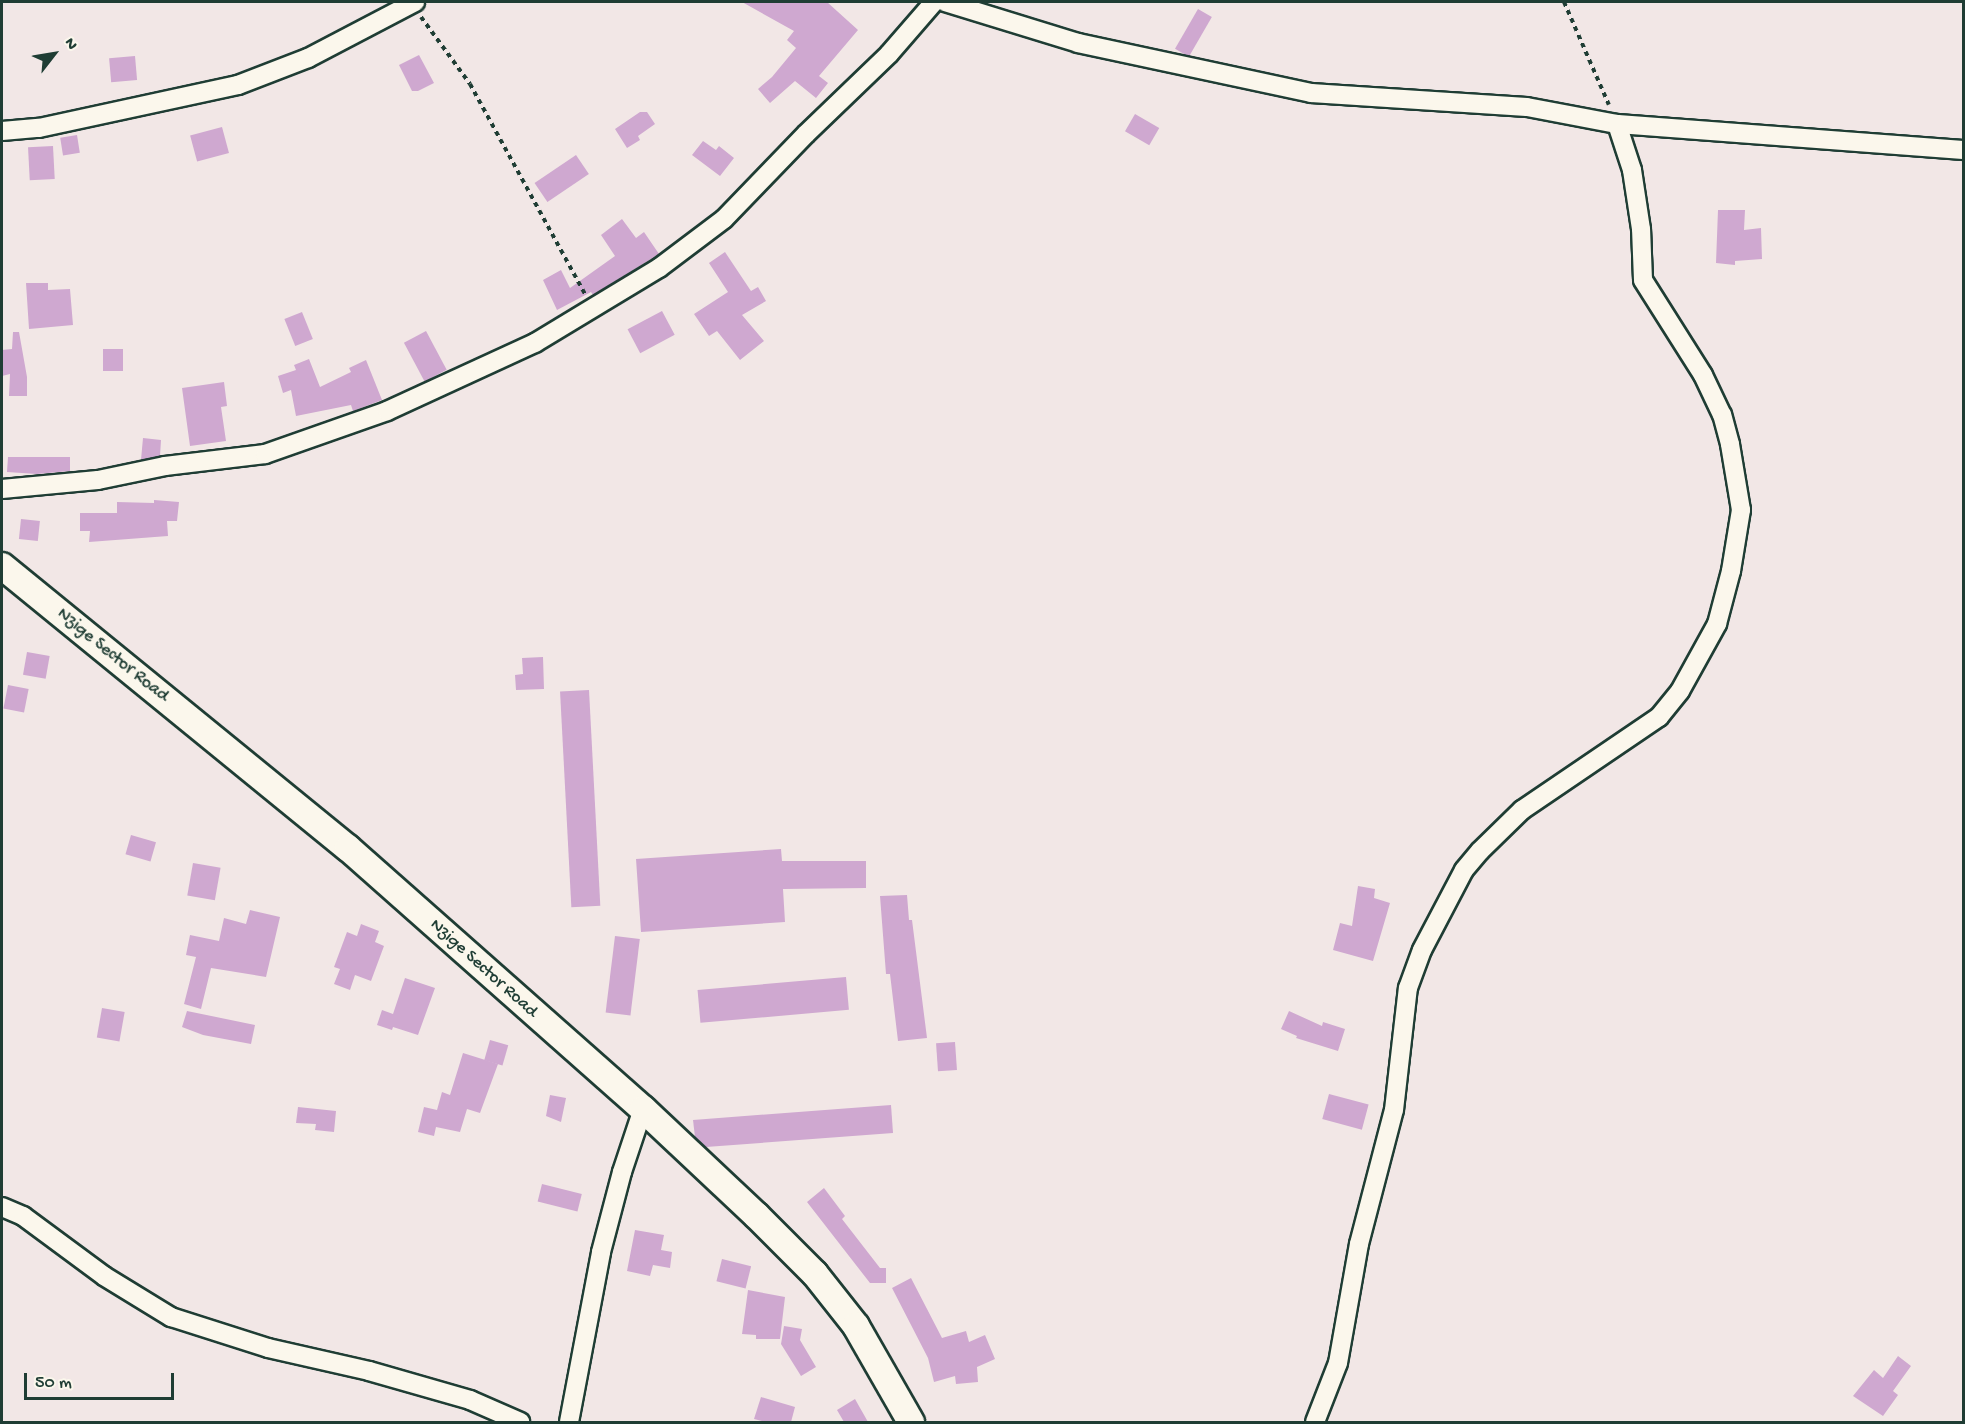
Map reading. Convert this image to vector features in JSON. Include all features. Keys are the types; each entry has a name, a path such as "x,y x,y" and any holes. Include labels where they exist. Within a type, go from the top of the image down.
{"main road":[{"name":"Nzige Sector Road","path":"2,566 348,848 643,1108 815,1274 856,1326 911,1422"}],"street":[{"path":"2,131 39,128 70,119 238,85 308,58 413,2"},
{"path":"2,489 89,481 165,466 265,454 387,411 535,343 659,268 724,219 822,117 889,54 934,2"},
{"path":"945,2 1078,43 1311,93 1527,107 1617,124 1964,150"},
{"path":"1315,1422 1338,1363 1359,1244 1394,1110 1408,988 1422,950 1464,870 1480,851 1522,810 1659,717 1680,691 1717,624 1731,571 1741,510 1730,444 1722,415 1702,375 1643,280 1641,229 1632,170 1617,124"},
{"path":"569,1422 601,1252 622,1172 643,1108"},
{"path":"2,1207 23,1216 104,1276 171,1317 268,1347 369,1371 470,1400 520,1422"}],"path":[{"path":"413,2 470,84 540,207 592,308"},
{"path":"1564,2 1617,124"}],"building":[{"path":"742,2 827,2 858,30 819,76 828,83 816,98 795,81 770,103 758,89 772,77 796,48 787,40 794,31"},
{"path":"1198,9 1212,17 1189,57 1175,49"},
{"path":"419,55 434,83 418,91 412,91 399,65"},
{"path":"135,56 137,80 111,82 109,58"},
{"path":"640,112 647,112 655,124 638,136 640,140 627,148 615,129"},
{"path":"1135,114 1159,128 1149,145 1125,131"},
{"path":"222,127 229,153 197,162 190,136"},
{"path":"77,135 80,153 63,155 60,138"},
{"path":"703,141 716,150 719,146 734,158 720,176 692,155"},
{"path":"53,146 55,179 30,180 28,147"},
{"path":"576,155 589,174 547,202 535,183"},
{"path":"1718,210 1745,210 1744,230 1761,228 1762,259 1735,261 1735,265 1716,263"},
{"path":"622,219 636,238 644,232 659,254 593,295 591,292 557,310 543,280 561,270 570,288 615,256 601,235"},
{"path":"725,252 751,291 758,287 766,301 742,315 764,341 740,360 717,331 709,336 694,314 728,292 709,263"},
{"path":"26,283 48,283 48,290 70,289 73,325 29,329"},
{"path":"662,311 675,335 640,353 628,329"},
{"path":"302,312 313,339 295,346 284,319"},
{"path":"426,331 447,370 425,382 404,343"},
{"path":"13,332 19,332 27,377 27,396 9,396 10,374 2,376 2,350 12,349"},
{"path":"103,349 123,349 123,371 103,371"},
{"path":"309,359 320,387 351,372 349,368 366,360 382,400 353,411 351,405 296,416 291,390 283,393 278,376 296,370 294,365"},
{"path":"224,382 227,406 221,407 226,441 190,446 182,388"},
{"path":"143,438 161,440 160,456 141,460"},
{"path":"8,457 70,457 70,471 37,474 7,472"},
{"path":"154,500 179,502 177,521 167,521 168,536 89,542 90,531 80,531 80,513 117,513 117,502 154,503"},
{"path":"21,519 40,521 38,541 19,539"},
{"path":"27,652 50,656 46,679 23,675"},
{"path":"543,657 544,689 516,690 515,675 523,674 522,658"},
{"path":"8,685 29,689 24,713 3,709"},
{"path":"589,690 600,906 571,907 560,692"},
{"path":"131,835 156,842 150,861 125,854"},
{"path":"781,849 782,861 866,861 866,888 783,889 785,922 641,932 636,859"},
{"path":"193,863 221,868 215,900 187,895"},
{"path":"1358,886 1375,889 1374,898 1390,903 1373,961 1333,950 1340,923 1352,926"},
{"path":"907,895 927,1038 898,1041 890,974 886,974 880,896"},
{"path":"250,910 280,917 266,977 211,968 201,1009 184,1004 196,957 186,955 190,935 219,941 224,918 246,924"},
{"path":"361,924 379,931 375,942 384,946 371,981 355,975 350,990 334,984 340,969 334,967 347,932 357,936"},
{"path":"615,936 640,939 630,1015 606,1012"},
{"path":"846,977 849,1010 700,1023 698,990"},
{"path":"405,978 435,988 418,1035 393,1027 392,1030 377,1025 382,1010 393,1014"},
{"path":"102,1008 125,1012 119,1042 97,1038"},
{"path":"187,1011 255,1025 251,1044 203,1035 182,1027"},
{"path":"1289,1011 1322,1026 1323,1022 1345,1029 1338,1051 1296,1038 1297,1036 1281,1029"},
{"path":"490,1040 508,1045 502,1065 484,1060"},
{"path":"955,1042 957,1070 938,1071 936,1043"},
{"path":"463,1053 498,1064 480,1113 467,1109 460,1132 436,1127 434,1136 418,1132 424,1107 437,1110 442,1092 450,1095"},
{"path":"1329,1094 1369,1105 1362,1130 1322,1119"},
{"path":"550,1095 566,1098 561,1122 546,1116"},
{"path":"891,1105 893,1133 706,1147 695,1137 693,1120"},
{"path":"298,1107 336,1111 334,1132 315,1130 316,1124 296,1123"},
{"path":"542,1184 582,1194 577,1211 538,1201"},
{"path":"824,1188 845,1216 842,1219 880,1268 886,1268 886,1283 870,1283 807,1202"},
{"path":"635,1230 664,1235 661,1250 672,1252 670,1268 653,1265 650,1276 627,1271"},
{"path":"722,1259 751,1266 746,1289 716,1281"},
{"path":"911,1278 942,1338 966,1331 969,1342 985,1335 995,1359 977,1367 978,1382 956,1384 955,1376 934,1382 928,1358 892,1288"},
{"path":"748,1290 785,1297 780,1339 756,1339 756,1335 742,1334"},
{"path":"784,1326 802,1329 800,1340 816,1367 801,1376 781,1344"},
{"path":"1898,1356 1911,1366 1893,1391 1898,1395 1883,1416 1853,1396 1874,1370 1883,1378"},
{"path":"761,1397 795,1407 791,1422 766,1422 754,1419"},
{"path":"855,1399 868,1422 844,1422 837,1410"}]}
